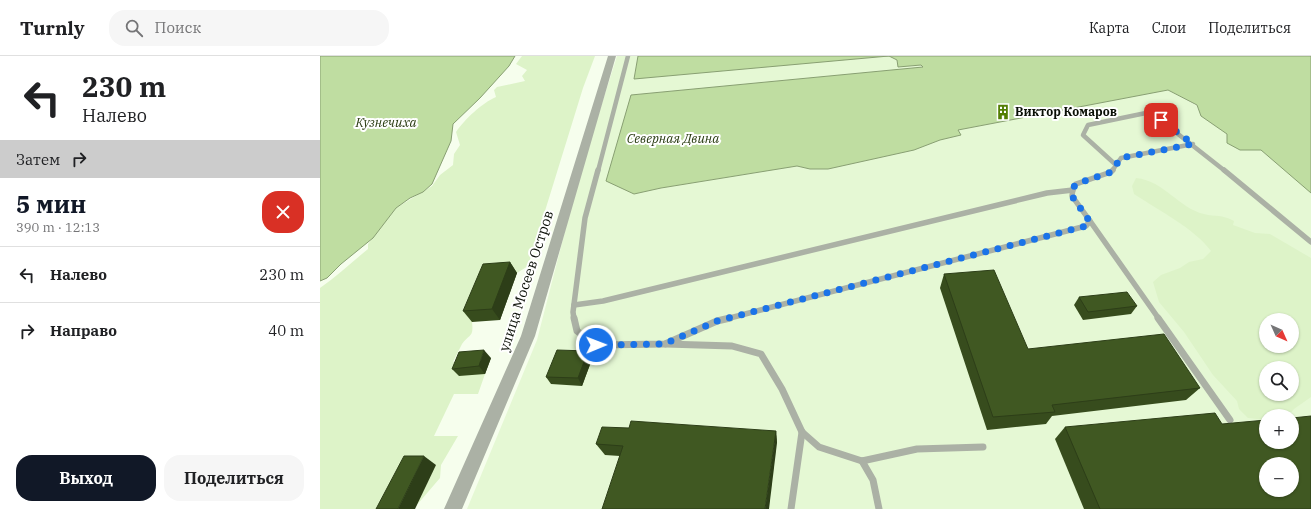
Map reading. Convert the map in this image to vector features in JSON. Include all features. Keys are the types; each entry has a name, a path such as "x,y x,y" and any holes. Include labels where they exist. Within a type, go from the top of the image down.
{"street":[{"name":"улица Мосеев Остров","path":"453,509 528,336 612,56"}],"lane":[{"path":"628,56 585,218 573,312 577,331 596,345 664,344 732,346 761,354 782,389 802,432 818,447 862,461 917,449 983,447"},
{"path":"1116,165 1084,135 1088,125 1170,108"},
{"path":"1150,112 1193,144 1311,242"},
{"path":"1193,144 1121,158 1111,172 1076,184 1072,196 1230,420"},
{"path":"574,305 603,300 1047,193 1073,190"},
{"path":"664,344 717,321 1086,226 1090,222"},
{"path":"791,509 802,432"},
{"path":"862,461 873,480 880,509"}],"shaded area":[{"path":"522,56 595,56 583,88 528,266 517,273 490,275 472,322 472,333 462,344 453,362 465,360 485,374 478,394 454,394 434,436 458,436 441,465 440,478 416,506 395,509 320,509 320,288 368,249 368,244 396,208 432,186 440,175 453,165 454,154 460,145 456,132 464,122 480,107 496,97 494,90 497,87 525,81 522,76 527,70 516,64"},
{"path":"617,56 638,56 634,78 890,56 897,60 898,67 921,65 923,68 631,95 634,194 661,188 797,166 810,169 828,169 914,150 940,140 961,135 958,130 1168,90 1197,106 1201,116 1227,134 1240,150 1261,150 1311,193 1311,509 467,509 537,340 580,173"},
{"path":"1136,178 1146,180 1163,189 1195,211 1204,214 1222,216 1234,221 1233,225 1255,233 1270,234 1311,258 1311,397 1294,409 1259,409 1259,419 1248,418 1239,409 1237,401 1213,375 1184,332 1159,302 1153,282 1161,275 1180,268 1189,262 1203,259 1211,251 1185,227 1134,194 1132,186"}],"water":[{"name":"Кузнечиха","path":"320,56 515,56 509,66 480,98 453,124 451,141 432,184 423,192 410,198 396,208 373,238 341,264 327,278 320,281"},
{"path":"638,56 889,56 634,79"},
{"name":"Северная Двина","path":"889,56 1311,56 1311,193 1261,150 1240,150 1227,143 1227,134 1201,116 1197,105 1168,90 958,130 961,135 940,140 914,150 828,169 810,169 797,166 661,188 634,194 606,181 631,95 923,67 921,65 898,67 897,60"}],"building":[{"path":"510,262 492,309 463,311 483,264"},
{"path":"994,270 1028,349 1164,334 1200,388 1052,405 1055,412 993,417 944,274"},
{"path":"1127,292 1137,306 1088,312 1079,297"},
{"path":"484,350 479,366 452,369 459,352"},
{"path":"557,350 588,351 578,378 546,377"},
{"path":"1215,413 1222,424 1259,421 1259,449 1299,449 1299,417 1311,416 1311,509 1100,509 1065,427"},
{"path":"631,421 776,431 765,509 602,509 623,446 596,444 602,427 629,428"},
{"path":"404,456 424,456 398,509 376,509"}],"place":[{"name":"Виктор Комаров","path":"1003,112"}],"route":[{"path":"596,345 664,344 717,321 1086,226 1090,222 1072,196 1073,188 1076,184 1111,172 1121,158 1193,144 1161,120"}]}
